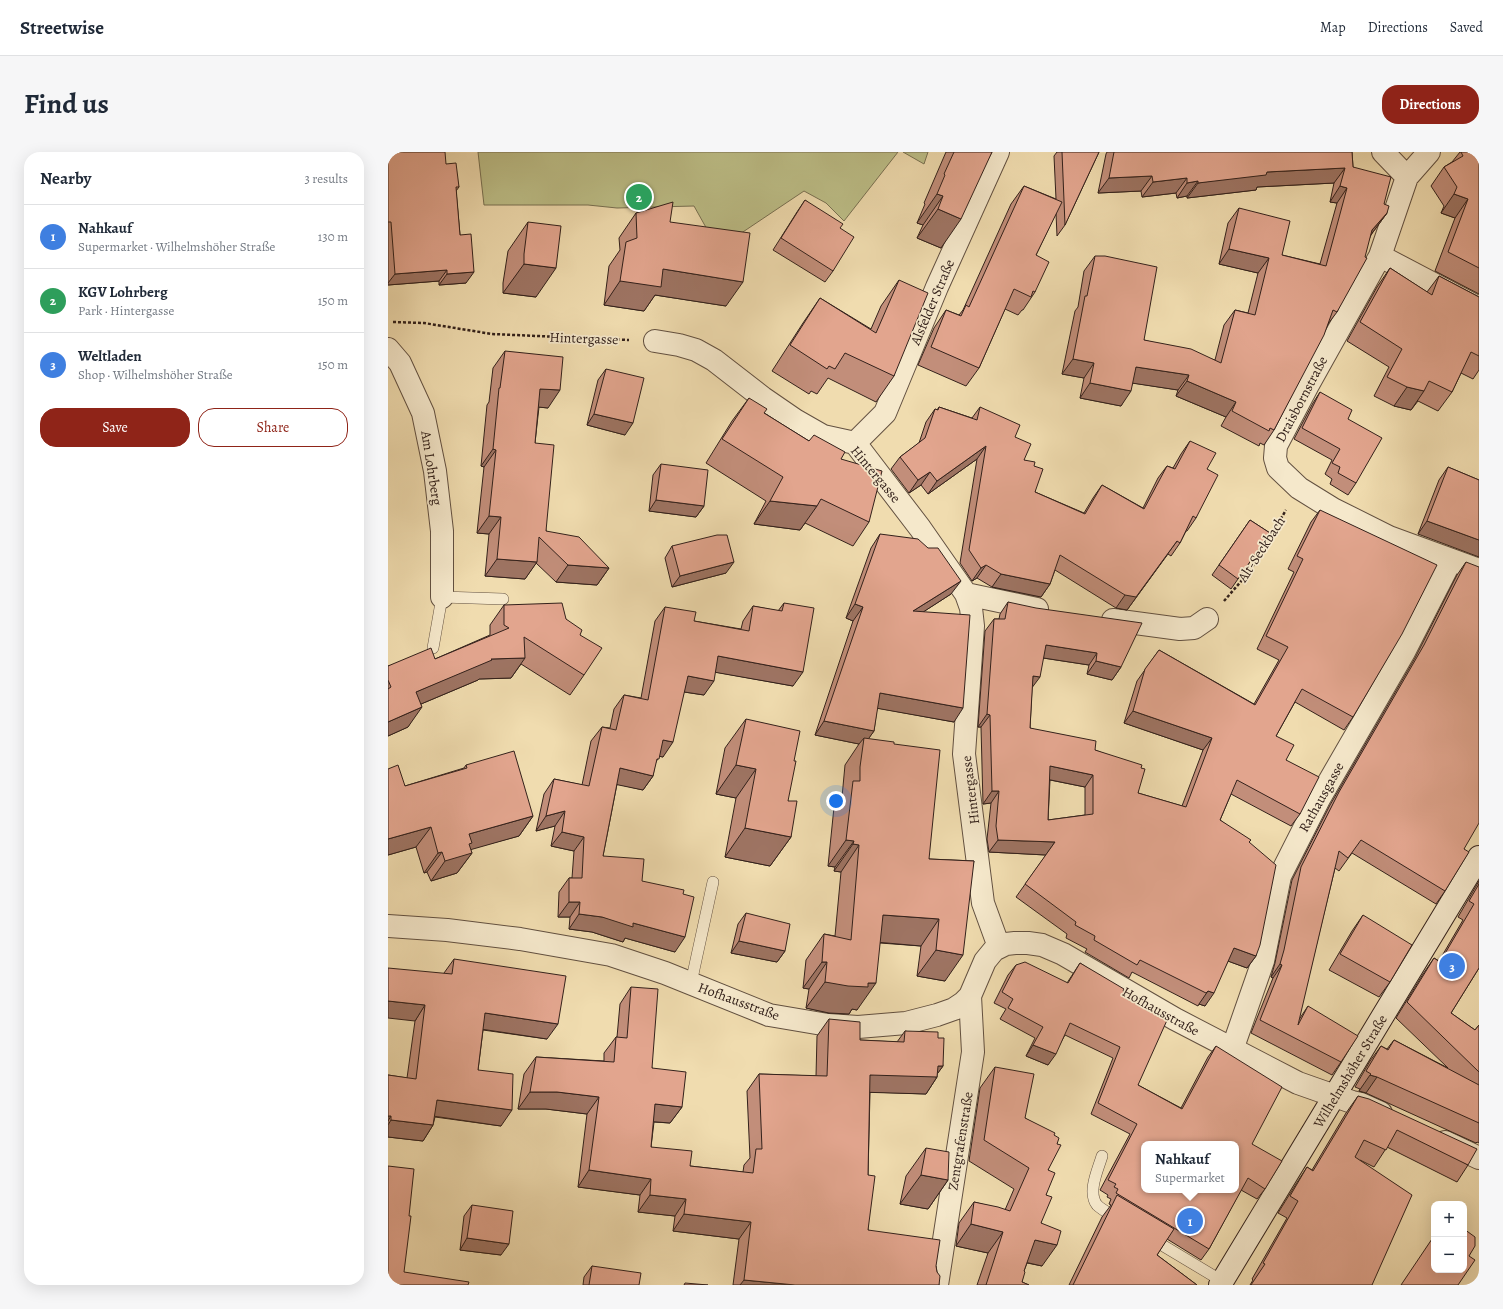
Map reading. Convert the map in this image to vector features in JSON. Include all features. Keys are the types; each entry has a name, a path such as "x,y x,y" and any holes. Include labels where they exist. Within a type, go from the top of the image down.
{"street":[{"name":"Alsfelder Straße","path":"855,443 885,413 937,287 998,152"},
{"path":"1383,152 1407,176"},
{"name":"Draisbornstraße","path":"1429,152 1407,176 1380,256 1308,385 1276,446 1275,458 1278,468 1299,488 1333,509 1389,537 1479,570"},
{"path":"1380,256 1479,308"},
{"name":"Hintergasse","path":"655,341 696,350 714,360 763,398 795,420 823,436 855,443 920,528 966,594 971,608 972,626 964,754 983,903 999,947"},
{"name":"Am Lohrberg","path":"388,349 400,363 422,413 435,471 442,531 442,598"},
{"name":"Rathausgasse","path":"1232,1050 1263,961 1280,876 1319,799 1404,652 1450,560"},
{"path":"966,594 1029,608 1059,612"},
{"path":"1097,618 1180,629 1194,628 1207,619"},
{"name":"Wilhelmshöher Straße","path":"1221,1283 1479,857"},
{"name":"Hofhausstraße","path":"388,926 476,933 520,939 603,954 636,963 691,983 769,1015 821,1024 858,1027 886,1026 921,1020 954,1009 970,996 985,961 994,950 1014,943 1028,943 1053,949 1175,1019 1298,1083 1361,1104 1396,1120"},
{"name":"Zentgrafenstraße","path":"937,1285 973,1052 970,996"},
{"path":"1424,1132 1479,1158"}],"lane":[{"path":"433,648 442,598 502,599"},
{"path":"691,983 713,882"},
{"path":"1102,1156 1094,1181 1093,1196 1097,1205 1125,1223"},
{"path":"1145,1235 1221,1283"}],"path":[{"name":"Hintergasse","path":"388,322 424,323 492,334 655,341"},
{"name":"Alt-Seckbach","path":"1207,619 1250,570 1299,488"}],"green space":[{"path":"478,152 898,152 844,221 826,203 804,191 722,246 713,240 694,206 617,208 588,205 484,205"},
{"path":"903,152 928,152 924,164"}],"building":[{"path":"388,152 445,152 446,164 456,163 459,187 456,187 460,235 471,234 474,272 447,274 447,270 395,274 391,222 388,222"},
{"path":"954,152 992,152 961,219 938,209 943,196 937,194"},
{"path":"1062,152 1099,152 1065,225"},
{"path":"1114,152 1352,152 1353,167 1391,177 1384,204 1389,206 1387,213 1372,230 1365,257 1367,258 1337,312 1333,310 1324,335 1274,430 1270,428 1269,431 1232,411 1236,402 1187,381 1189,375 1136,367 1131,391 1090,383 1094,363 1073,359 1085,296 1087,296 1095,256 1105,256 1157,267 1144,340 1191,349 1221,363 1235,310 1255,315 1269,258 1229,249 1239,208 1290,221 1282,255 1326,266 1347,188 1340,186 1345,168 1267,172 1266,175 1198,183 1198,181 1187,183 1187,178 1153,182 1152,176 1109,178"},
{"path":"1461,152 1479,152 1479,268 1448,252 1468,199 1454,194 1457,187 1444,167 1463,156"},
{"path":"1024,186 1062,202 1036,255 1049,262 1035,292 1033,291 1031,297 1014,289 979,368 931,347 946,310 961,316 966,305 969,307"},
{"path":"805,200 843,224 840,228 854,237 833,271 781,238"},
{"path":"673,202 670,222 750,233 743,282 663,269 661,287 620,281 626,242 637,238 636,213"},
{"path":"528,222 561,226 556,268 524,264"},
{"path":"1390,268 1432,295 1439,276 1479,297 1479,356 1471,352 1452,392 1429,381 1424,391 1407,387 1387,377 1402,349 1360,322"},
{"path":"899,280 928,293 894,376 845,353 835,369 829,366 827,369 790,345 820,298 876,333"},
{"path":"505,351 563,357 560,390 540,389 535,443 554,445 546,531 579,537 609,568 568,565 539,537 537,562 497,559 501,517 489,516 496,450 493,449 499,388"},
{"path":"606,369 644,378 633,423 594,414"},
{"path":"1320,392 1352,410 1348,419 1382,438 1356,483 1338,473 1340,467 1332,463 1340,449 1302,428"},
{"path":"749,398 767,409 764,413 809,441 814,435 845,452 841,459 882,471 869,522 821,499 817,506 770,501 783,477 722,439"},
{"path":"939,407 977,420 980,407 1020,425 1015,437 1031,444 1024,460 1035,462 1034,466 1043,469 1035,492 1085,514 1102,485 1144,509 1167,466 1175,469 1190,441 1216,453 1207,469 1218,475 1196,518 1193,516 1180,543 1177,541 1136,597 1125,595 1060,555 1050,584 1001,574 986,565 981,568 969,550 986,446 937,481 930,472 918,480 900,457 925,438 935,409 938,410"},
{"path":"661,464 708,470 704,506 656,500"},
{"path":"1448,467 1479,480 1479,540 1427,521"},
{"path":"1320,510 1437,565 1402,634 1353,717 1302,689 1276,736 1294,745 1286,760 1319,777 1300,814 1237,780 1220,820 1251,840 1249,842 1276,865 1260,945 1256,956 1234,948 1214,993 1208,991 1206,993 1140,960 1137,965 1094,940 1095,936 1075,925 1076,922 1025,884 1055,842 998,840 996,826 999,791 992,791 990,715 987,714 994,619 1005,619 1008,602 1036,608 1142,623 1121,667 1096,661 1097,653 1046,645 1040,677 1033,676 1030,728 1096,741 1095,750 1142,765 1141,768 1145,769 1138,793 1186,807 1212,738 1133,711 1145,669 1159,650 1255,705 1288,647 1266,636 1303,559 1297,556","holes":["1050,766 1093,775 1093,814 1048,820"]},
{"path":"1250,520 1270,533 1238,579 1219,565"},
{"path":"880,534 918,539 928,548 938,548 961,581 913,611 970,615 963,708 880,693 874,731 824,721 863,607 855,604"},
{"path":"717,535 727,535 734,562 680,576 672,546"},
{"path":"1466,562 1479,567 1479,823 1464,849 1469,852 1445,891 1361,840 1348,858 1339,851 1298,1025 1308,1006 1358,1036 1341,1062 1260,1020 1282,965 1280,964 1301,867 1339,792 1424,645"},
{"path":"562,603 566,619 582,630 580,635 602,648 584,675 524,637 525,658 491,659 492,660 416,692 422,707 388,722 388,689 391,687 388,680 388,666 431,648 435,659 509,628 504,625 504,605"},
{"path":"784,603 814,608 803,672 718,656 714,681 688,676 673,742 663,740 659,759 657,759 653,776 620,768 603,856 644,859 642,881 684,890 683,894 694,897 685,937 633,923 633,927 602,917 579,914 580,902 569,902 569,878 582,878 584,837 562,832 565,811 546,816 554,779 589,786 602,727 616,730 624,695 648,700 665,607 696,612 694,621 749,631 753,606 782,611"},
{"path":"746,719 800,731 788,801 797,801 791,837 745,828 756,769 736,765"},
{"path":"864,738 894,742 894,744 940,750 929,859 974,861 963,955 936,950 939,919 883,915 876,983 868,983 868,987 848,986 825,982 827,962 822,962 824,934 851,940 859,845 853,844 854,841 846,840 853,781 860,781 860,767"},
{"path":"514,751 533,816 469,834 472,843 469,844 472,853 445,861 442,852 438,853 431,827 388,839 388,769 398,765 405,786 467,768 466,765"},
{"path":"1479,884 1479,968 1451,1013 1475,1030 1479,1025 1479,1072 1407,1002 1434,958 1440,962 1474,904 1469,901"},
{"path":"746,913 790,924 785,951 739,941"},
{"path":"1363,915 1412,945 1390,982 1340,954"},
{"path":"454,959 566,976 558,1024 485,1013 478,1070 513,1074 512,1110 437,1100 433,1125 391,1120 391,1116 388,1116 388,1075 416,1079 425,1005 388,1001 388,968 452,974"},
{"path":"1025,962 1068,983 1080,963 1124,989 1123,991 1168,1018 1138,1085 1182,1109 1216,1046 1282,1087 1252,1144 1282,1161 1265,1189 1248,1178 1209,1249 1116,1193 1118,1189 1114,1187 1116,1184 1108,1180 1137,1124 1098,1103 1120,1047 1070,1023 1056,1054 1033,1045 1043,1027 1008,1008 1013,999 1002,992 1016,965"},
{"path":"631,987 658,989 652,1068 686,1072 682,1107 655,1104 651,1147 692,1151 690,1166 753,1173 756,1149 762,1149 759,1074 827,1076 829,1019 860,1022 860,1040 904,1042 905,1031 938,1032 938,1038 944,1038 943,1066 938,1066 937,1077 870,1075 868,1175 875,1176 868,1230 940,1240 936,1266 937,1272 940,1276 939,1285 795,1285 744,1280 751,1222 684,1214 686,1199 650,1195 651,1179 589,1170 599,1097 557,1092 530,1092 536,1057 614,1062 616,1037 627,1038"},
{"path":"1394,1040 1479,1085 1479,1123 1370,1075 1371,1074 1366,1071 1381,1046 1388,1050"},
{"path":"995,1067 1034,1074 1025,1118 1055,1133 1054,1135 1059,1138 1057,1144 1061,1145 1048,1170 1055,1173 1046,1195 1052,1197 1041,1223 1061,1231 1057,1245 1035,1240 1024,1271 1022,1282 1029,1285 986,1285 1003,1232 971,1224 974,1202 1010,1211 1029,1168 984,1140"},
{"path":"1358,1096 1369,1099 1477,1149 1468,1165 1397,1130 1386,1150 1364,1140 1355,1157 1412,1195 1372,1285 1251,1285 1265,1264 1263,1263 1298,1201 1290,1196 1307,1167 1313,1171"},
{"path":"926,1148 949,1152 948,1180 921,1175"},
{"path":"388,1166 414,1169 409,1216 411,1216 404,1272 469,1282 468,1285 388,1285"},
{"path":"1117,1195 1174,1229 1157,1255 1197,1285 1073,1285"},
{"path":"472,1205 513,1211 509,1244 467,1238"},
{"path":"1467,1231 1475,1237 1475,1246 1469,1256 1475,1260 1467,1272"},
{"path":"1431,1240 1431,1273 1466,1273 1458,1285 1401,1285"},
{"path":"592,1266 641,1273 639,1285 589,1285"},
{"path":"685,1283 708,1285 684,1285"}],"place":[{"name":"KGV Lohrberg","path":"639,197"},
{"name":"Weltladen","path":"1452,966"},
{"name":"Nahkauf","path":"1190,1221"}]}
